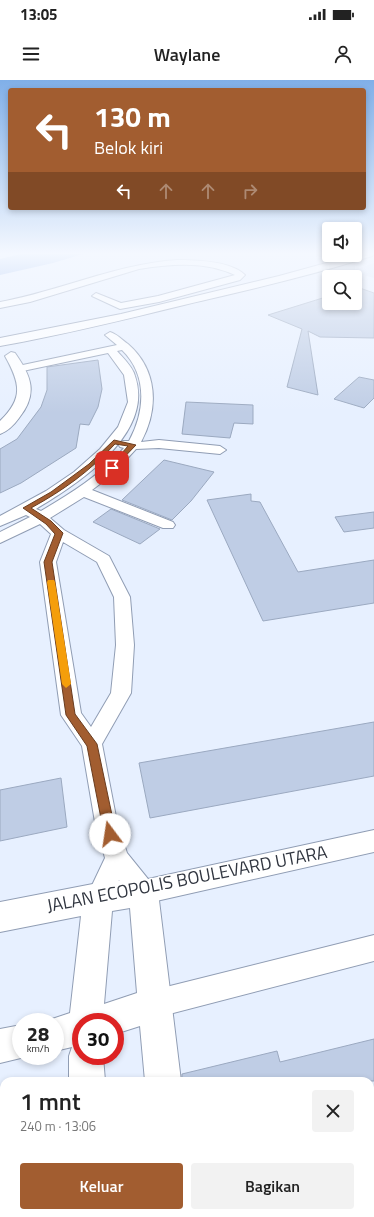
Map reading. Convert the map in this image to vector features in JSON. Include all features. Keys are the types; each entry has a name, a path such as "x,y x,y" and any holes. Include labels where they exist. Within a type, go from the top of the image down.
{"main road":[{"path":"0,342 39,336 163,307"},
{"path":"104,337 126,332"},
{"path":"5,357 25,353"},
{"path":"0,429 11,420 23,400 24,379 18,368 5,357"},
{"path":"143,892 163,1077"},
{"name":"JALAN ECOPOLIS BOULEVARD UTARA","path":"0,917 98,898 143,892"},
{"path":"87,1013 98,898"},
{"path":"124,1014 154,1004"},
{"path":"0,1046 12,1044"},
{"path":"86,1065 87,1077"}],"street":[{"path":"0,538 40,517 82,490 112,468 133,445 146,414 148,389 140,364 127,346 104,337"},
{"path":"0,522 54,493 92,465 119,437 131,413 134,390 126,368 110,349 104,337"},
{"path":"18,368 127,346"},
{"path":"114,442 141,446 159,444 220,450"},
{"path":"82,490 168,525"},
{"path":"26,508 40,517 59,533 103,559 122,597 125,646 121,693 92,744"},
{"path":"59,533 48,562 70,715 92,744 106,822 117,859 143,892"},
{"name":"JALAN ECOPOLIS BOULEVARD UTARA","path":"143,892 374,841"},
{"path":"98,898 117,859"},
{"path":"154,1004 374,948"}],"building":[{"path":"293,307 322,307 322,310 362,310 362,307 374,307 374,338 320,337 308,331 318,395 287,387 302,329 268,315"},
{"path":"98,360 102,389 98,407 89,425 80,424 76,448 21,483 0,493 0,449 17,439 41,407 47,390 47,367"},
{"path":"359,377 374,380 374,398 364,408 334,399"},
{"path":"186,402 253,405 253,424 234,423 230,438 182,434"},
{"path":"164,460 214,472 191,501 172,520 122,500"},
{"path":"251,494 251,501 260,502 298,572 374,560 374,603 263,621 207,500"},
{"path":"111,509 160,529 140,544 93,522"},
{"path":"374,512 374,528 344,532 335,517"},
{"path":"374,722 374,776 150,818 139,763"},
{"path":"61,778 67,827 0,841 0,790"},
{"path":"374,1039 374,1077 182,1077 182,1074 277,1051 280,1062"}],"slow traffic":[{"path":"51,582 66,684"}],"route":[{"path":"110,834 106,822 92,744 70,715 48,562 59,533 48,523 26,508 54,493 92,465 114,442 133,445 112,468"}]}
